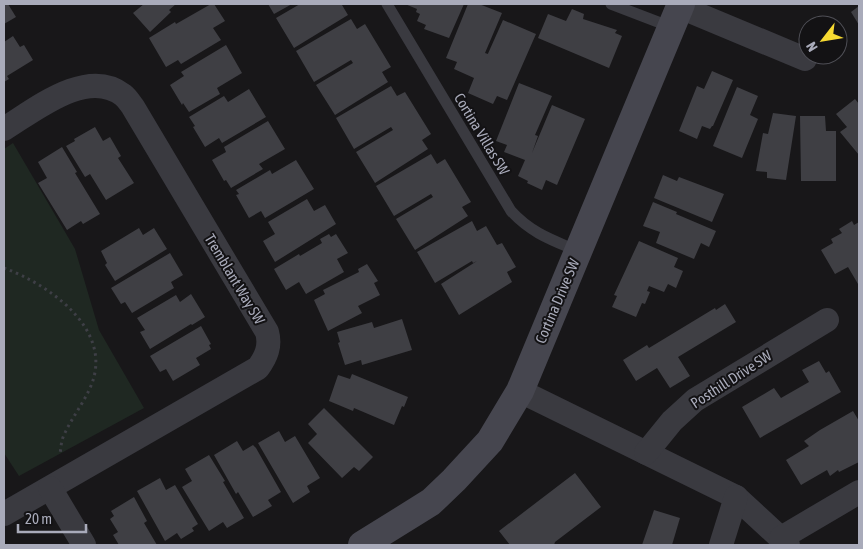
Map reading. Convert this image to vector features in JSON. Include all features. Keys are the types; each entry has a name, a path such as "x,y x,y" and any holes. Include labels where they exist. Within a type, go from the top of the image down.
{"street":[{"name":"Cortina Drive SW","path":"362,545 431,502 454,480 490,441 520,391 677,13"},
{"path":"677,13 798,56"},
{"name":"Tremblant Way SW","path":"4,129 68,91 80,87 96,86 110,88 124,95 133,107 267,332 269,339 266,356 258,368 50,488"},
{"name":"Posthill Drive SW","path":"646,453 672,421 695,400 827,320"},
{"path":"520,391 736,497 785,541 859,492"},
{"path":"4,514 50,488 84,545"},
{"path":"721,545 736,497"}],"lane":[{"name":"Cortina Villas SW","path":"388,4 511,211 523,224 544,237 578,251"},
{"path":"611,4 677,13"}],"path":[{"path":"4,268 22,275 49,291 74,312 90,337 97,365 90,387 63,437 59,461 50,488"}],"shaded area":[{"path":"13,143 75,249 99,330 144,408 19,476 4,453 4,149"}],"building":[{"path":"4,4 8,4 16,17 4,24"},
{"path":"144,4 176,4 169,10 171,12 150,32 133,13"},
{"path":"214,4 225,21 213,28 221,40 181,64 178,60 166,67 149,38 175,22 176,24"},
{"path":"268,4 292,4 274,14"},
{"path":"300,4 344,4 342,5 348,15 294,48 276,18"},
{"path":"405,4 464,4 449,38 424,29 426,25 417,21 420,14 416,12 417,9"},
{"path":"468,4 479,4 502,13 485,53 488,54 503,20 536,34 507,100 497,96 493,104 468,93 474,78 454,69 457,62 446,58"},
{"path":"859,6 859,25 851,12"},
{"path":"572,9 584,14 583,19 617,30 615,33 622,36 609,68 538,38 548,14 566,21"},
{"path":"351,19 357,29 365,24 391,67 382,72 388,82 335,115 316,85 353,63 351,60 314,82 296,51"},
{"path":"13,36 20,47 24,45 33,60 7,76 9,79 4,82 4,42"},
{"path":"226,45 242,73 217,88 220,94 189,112 183,103 182,105 170,85 184,76 181,72"},
{"path":"712,71 733,80 713,126 710,129 702,126 697,139 679,131 697,86 704,89"},
{"path":"519,83 552,96 535,135 538,136 532,153 552,105 585,119 557,185 546,180 542,190 527,183 528,181 518,176 525,160 504,152 507,145 496,141"},
{"path":"391,86 397,96 405,92 431,134 422,140 428,149 375,183 356,152 393,130 391,127 354,149 336,118"},
{"path":"737,87 758,96 750,115 758,119 742,158 713,146"},
{"path":"249,89 266,117 222,143 219,138 205,147 189,117 224,96 228,102"},
{"path":"855,99 859,104 859,155 840,132 847,127 836,114"},
{"path":"773,113 796,116 786,180 767,178 767,172 756,171 763,133 768,134"},
{"path":"800,116 825,116 826,131 836,131 836,181 801,181"},
{"path":"268,121 285,149 259,164 263,169 231,188 226,180 224,181 212,160 226,152 224,147"},
{"path":"95,127 103,141 110,137 121,156 118,158 134,183 106,200 90,174 85,177 66,146"},
{"path":"62,147 77,172 75,173 100,214 83,224 81,221 67,230 38,183 47,178 38,162"},
{"path":"431,154 437,164 445,159 471,202 462,207 468,216 415,250 396,219 433,197 431,194 394,216 376,186"},
{"path":"296,160 314,189 265,218 261,211 249,218 236,195 239,194 236,190 270,170 272,174"},
{"path":"663,175 677,181 679,177 724,194 712,222 654,198"},
{"path":"307,199 314,211 325,205 336,224 275,262 263,241 275,234 268,222"},
{"path":"653,202 716,231 709,247 701,243 694,259 656,243 660,232 643,226"},
{"path":"472,221 477,231 486,226 497,245 502,243 516,267 507,272 512,282 459,315 441,284 477,261 473,263 472,261 435,283 417,252"},
{"path":"852,221 854,225 859,222 858,284 848,267 835,274 821,250 833,243 831,239 842,233 839,229"},
{"path":"139,228 143,235 154,228 167,249 115,281 105,265 107,263 101,251"},
{"path":"329,234 331,237 336,234 348,253 337,259 344,272 306,294 299,282 286,290 274,269 322,243 320,239"},
{"path":"639,241 678,258 674,267 683,271 676,288 668,284 664,292 649,286 647,291 650,292 645,304 642,303 636,317 612,307 617,296 614,295"},
{"path":"170,253 183,275 171,282 174,288 132,313 125,302 121,304 111,288"},
{"path":"367,264 378,281 374,283 380,295 358,306 362,313 328,331 314,300 325,294 323,290 359,272 358,269"},
{"path":"191,294 205,317 150,349 140,332 145,330 137,318 176,295 180,302"},
{"path":"725,304 736,322 678,357 690,376 670,388 657,368 636,381 623,360 647,345 649,348 715,308 716,310"},
{"path":"402,319 412,350 362,365 361,360 345,365 338,343 340,342 337,332 372,322 374,328"},
{"path":"201,326 211,344 209,345 211,349 196,358 200,365 173,381 166,369 160,372 150,356"},
{"path":"819,361 826,373 829,371 841,392 760,438 742,407 774,388 781,398 809,382 802,370"},
{"path":"352,374 408,397 394,425 354,408 353,411 329,401 338,375 350,379"},
{"path":"324,408 373,457 359,471 354,467 342,478 308,443 317,434 308,424"},
{"path":"853,411 859,421 859,462 839,472 838,470 830,476 827,470 801,485 786,460 809,446 804,441"},
{"path":"279,431 285,442 295,436 320,478 307,486 310,492 293,503 258,443"},
{"path":"237,441 243,451 253,445 256,448 281,492 268,500 272,506 253,517 238,492 236,494 214,455"},
{"path":"209,455 244,518 227,528 223,522 209,531 182,487 192,481 185,469"},
{"path":"575,473 601,507 555,542 554,545 510,545 499,531"},
{"path":"160,478 166,490 175,485 198,524 192,528 194,531 181,539 177,533 165,541 137,491"},
{"path":"134,497 147,521 144,523 157,545 119,545 113,535 118,532 110,519 114,516 111,511"},
{"path":"654,510 680,518 672,545 642,545"}]}
